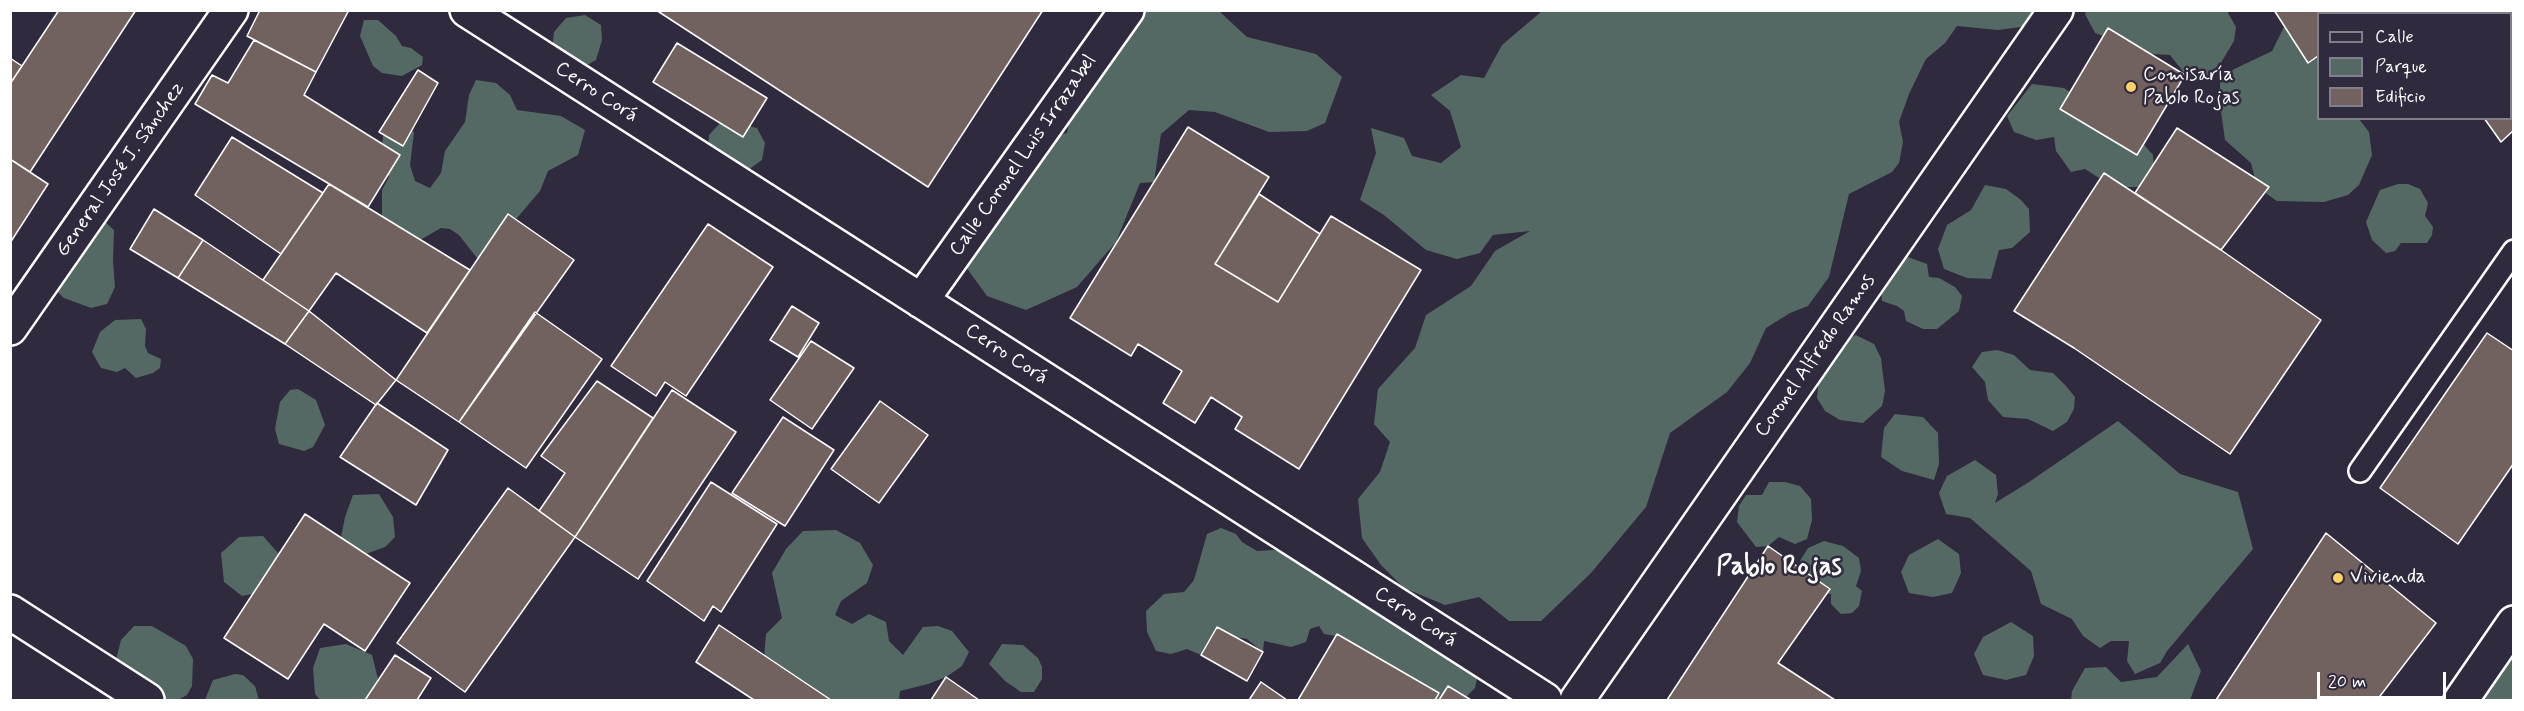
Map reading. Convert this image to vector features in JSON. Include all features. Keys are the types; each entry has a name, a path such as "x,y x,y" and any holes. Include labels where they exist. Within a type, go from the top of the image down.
{"street":[{"name":"General José J. Sánchez","path":"10,328 231,10"},
{"name":"Cerro Corá","path":"466,10 1545,700"},
{"name":"Calle Coronel Luis Irrazabel","path":"921,301 1127,10"},
{"name":"Coronel Alfredo Ramos","path":"1577,700 2056,10"},
{"path":"10,612 147,700"},
{"path":"2461,700 2514,623"}],"lane":[{"path":"2360,471 2514,250"}],"green space":[{"path":"2087,10 2227,11 2236,27 2234,41 2216,71 2208,78 2190,80 2170,55 2151,54 2095,33 2085,14"},
{"path":"1138,11 1219,11 1247,37 1316,54 1342,77 1325,123 1307,131 1269,132 1215,112 1189,110 1161,134 1154,182 1140,183 1116,242 1077,287 1026,310 987,296 963,263 1046,138 1067,133 1076,83"},
{"path":"1542,11 2039,11 2028,26 1998,30 1957,26 1945,43 1926,59 1909,94 1899,122 1903,142 1899,163 1892,172 1849,194 1829,277 1808,306 1790,313 1766,328 1750,363 1727,392 1670,433 1646,507 1591,573 1541,621 1509,621 1479,597 1445,605 1404,588 1381,565 1362,538 1358,499 1380,472 1390,442 1374,424 1378,389 1415,348 1426,315 1471,286 1495,251 1530,231 1493,235 1480,253 1457,259 1426,250 1384,215 1360,200 1376,153 1371,128 1404,138 1412,156 1441,163 1461,147 1450,111 1431,95 1461,75 1484,78 1502,45"},
{"path":"2292,11 2301,11 2317,21 2317,120 2360,120 2369,132 2372,155 2359,185 2348,195 2324,202 2277,201 2257,187 2251,163 2225,140 2220,104 2220,76 2272,51"},
{"path":"585,15 601,25 602,40 596,60 578,70 552,50 554,32 566,18"},
{"path":"364,20 378,20 396,36 402,46 411,48 423,57 422,65 402,76 382,73 373,66 360,36"},
{"path":"476,80 496,83 510,95 517,110 561,116 585,130 578,155 548,171 540,191 511,225 484,267 459,235 450,229 441,228 420,240 382,216 382,190 389,177 380,163 385,120 410,126 414,133 410,165 415,181 430,188 441,173 445,151 465,122 469,95"},
{"path":"2032,84 2064,88 2084,102 2124,122 2153,155 2154,171 2143,187 2113,187 2085,169 2071,172 2056,151 2054,137 2036,140 2014,132 2007,116"},
{"path":"730,122 757,128 765,143 762,160 748,170 734,171 708,149 709,135 720,123"},
{"path":"2398,184 2408,184 2420,189 2428,203 2425,216 2433,227 2432,235 2427,243 2401,243 2395,251 2386,253 2372,240 2366,222 2380,190"},
{"path":"1985,185 2006,189 2021,200 2029,209 2030,232 2012,248 1999,250 1991,279 1967,278 1944,269 1938,249 1947,225 1971,210"},
{"path":"104,221 114,230 115,287 107,304 91,308 64,298 44,279"},
{"path":"1908,257 1927,264 1929,277 1939,278 1955,287 1962,296 1959,311 1937,329 1923,329 1906,321 1904,311 1882,301 1880,279 1888,265"},
{"path":"141,319 146,329 145,346 148,353 161,359 160,368 153,373 136,378 125,368 117,372 101,368 92,352 100,332 115,320"},
{"path":"1856,335 1874,344 1881,358 1885,391 1882,406 1863,423 1840,420 1825,411 1817,398 1819,376 1834,344"},
{"path":"1997,350 2014,355 2030,370 2053,373 2066,386 2075,397 2074,409 2067,422 2053,431 2028,419 2003,417 1988,400 1985,382 1972,367 1982,352"},
{"path":"298,389 316,400 325,425 313,447 304,451 279,444 275,429 280,402 290,390"},
{"path":"1895,414 1923,417 1938,433 1939,464 1934,480 1902,471 1881,457 1884,428"},
{"path":"2118,421 2180,474 2238,492 2253,549 2167,651 2160,663 2135,674 2127,661 2129,641 2111,641 2100,648 2083,636 2072,619 2041,604 2031,571 1970,518 1946,514 1939,493 1947,476 1975,460 1996,475 1998,494 1995,503"},
{"path":"1769,482 1785,482 1800,486 1811,499 1812,520 1807,539 1795,544 1779,537 1768,546 1756,547 1737,522 1739,506 1746,495 1762,495"},
{"path":"379,494 393,517 395,537 385,547 366,554 341,538 345,517 353,495"},
{"path":"1221,528 1236,534 1242,542 1257,551 1274,550 1296,557 1478,674 1475,688 1467,696 1455,700 1418,700 1342,637 1324,634 1319,626 1310,629 1306,642 1291,647 1264,641 1263,652 1247,639 1213,633 1201,655 1187,649 1171,654 1156,651 1147,632 1146,611 1164,594 1184,592 1194,580 1207,534"},
{"path":"836,530 860,543 873,565 867,583 841,601 835,615 852,624 869,614 886,622 889,641 903,655 923,627 938,626 952,631 969,652 962,666 946,677 900,691 899,700 800,700 784,692 763,671 766,634 782,618 772,573 786,549 803,531"},
{"path":"263,536 279,554 262,592 242,596 224,582 221,553 239,537"},
{"path":"1938,539 1959,554 1961,573 1952,593 1933,597 1909,593 1901,572 1909,555"},
{"path":"1824,541 1843,546 1859,558 1861,571 1856,586 1862,591 1859,606 1852,613 1841,614 1831,604 1831,594 1817,593 1806,586 1800,561 1808,548"},
{"path":"2011,622 2033,636 2034,656 2026,675 2006,680 1983,675 1974,654 1983,637"},
{"path":"134,626 152,626 186,646 193,659 192,686 187,695 178,700 125,700 115,664 121,640"},
{"path":"2513,637 2513,700 2468,700"},
{"path":"346,644 372,655 378,679 365,700 320,700 315,694 313,668 320,648"},
{"path":"1002,644 1023,645 1038,658 1042,667 1042,679 1034,692 1021,692 1005,681 989,664"},
{"path":"2188,644 2201,671 2190,700 2071,700 2072,691 2085,668 2106,667 2121,682 2157,677"},
{"path":"235,674 243,675 255,686 259,700 205,700 213,680"}],"building":[{"path":"59,10 136,10 30,172 10,159 10,84"},
{"path":"260,10 349,10 316,72 247,36"},
{"path":"656,10 1043,10 928,187"},
{"path":"2274,10 2382,10 2383,12 2317,12 2317,57 2308,63"},
{"path":"2108,28 2185,75 2137,155 2060,109"},
{"path":"254,40 316,72 304,95 400,155 368,207 195,104 212,75 228,83"},
{"path":"677,43 767,98 743,137 653,82"},
{"path":"10,58 22,66 10,84"},
{"path":"418,70 438,83 403,146 379,132"},
{"path":"2512,101 2514,103 2514,130 2501,142 2485,120 2512,120"},
{"path":"1188,127 1269,177 1215,264 1278,302 1331,216 1421,270 1299,469 1235,429 1242,417 1211,397 1195,423 1163,403 1182,371 1138,344 1131,356 1070,318"},
{"path":"2177,128 2269,187 2221,250 2135,193"},
{"path":"232,137 323,193 281,254 195,195"},
{"path":"10,159 48,184 10,243"},
{"path":"2104,173 2221,250 2321,320 2230,454 2074,348 2014,311"},
{"path":"329,184 470,270 427,333 336,273 309,311 263,280"},
{"path":"1259,194 1320,234 1278,302 1215,264"},
{"path":"154,209 203,240 178,278 130,249"},
{"path":"508,214 574,260 459,422 396,380"},
{"path":"708,224 773,267 686,396 665,382 656,396 611,366"},
{"path":"203,240 309,311 285,344 178,278"},
{"path":"792,306 819,323 798,357 770,340"},
{"path":"309,311 396,380 376,405 285,344"},
{"path":"535,312 602,359 526,468 459,422"},
{"path":"2487,333 2514,351 2514,463 2458,544 2380,488"},
{"path":"811,341 854,368 812,429 770,400"},
{"path":"597,381 653,418 575,537 539,511 565,473 541,456"},
{"path":"672,390 736,432 638,579 575,537"},
{"path":"880,401 928,435 879,503 831,469"},
{"path":"377,403 448,450 416,505 340,457"},
{"path":"783,417 834,450 785,526 732,493"},
{"path":"711,482 777,524 721,612 713,606 704,621 647,581"},
{"path":"508,488 575,537 465,692 397,643"},
{"path":"305,514 410,583 365,651 324,624 288,679 224,638"},
{"name":"Vivienda","path":"2326,533 2436,623 2377,700 2216,700"},
{"path":"1768,546 1830,589 1778,663 1835,700 1667,700"},
{"path":"719,625 831,700 754,700 696,662"},
{"path":"1217,627 1263,652 1247,681 1201,655"},
{"path":"1337,634 1439,693 1435,700 1298,700"},
{"path":"395,655 431,678 417,700 365,700"},
{"path":"946,677 979,700 931,700"},
{"path":"1261,682 1287,700 1249,700"},
{"path":"1448,686 1471,700 1439,700"}],"place":[{"name":"Comisaría Pablo Rojas","path":"2131,87"},
{"name":"Vivienda","path":"2338,578"}],"district":[{"name":"Pablo Rojas","path":"1779,569"}]}
